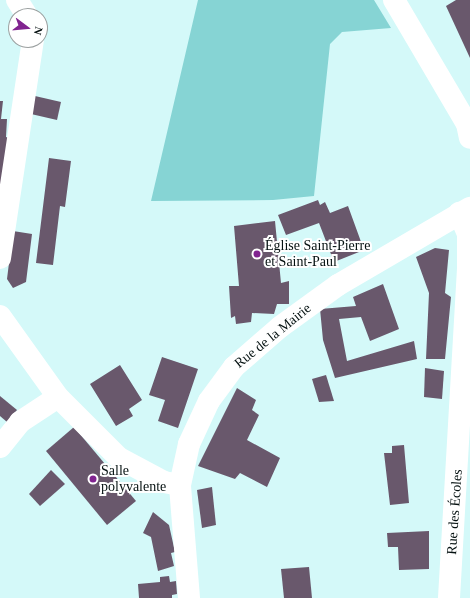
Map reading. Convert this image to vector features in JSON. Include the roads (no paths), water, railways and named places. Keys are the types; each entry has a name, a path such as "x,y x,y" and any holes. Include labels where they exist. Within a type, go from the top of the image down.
{"street":[{"path":"394,0 467,124 470,138"},
{"path":"0,258 32,48"},
{"name":"Rue de la Mairie","path":"190,598 180,485 189,444 209,401 234,367 280,327 338,285 465,210"},
{"name":"Rue des Écoles","path":"449,598 468,267 468,234 465,210"},
{"path":"0,316 58,397 119,458 164,482 180,485"},
{"path":"0,447 20,422 58,397"}],"place":[{"name":"Église Saint-Pierre et Saint-Paul","path":"257,254"},
{"name":"Salle polyvalente","path":"93,479"}]}
